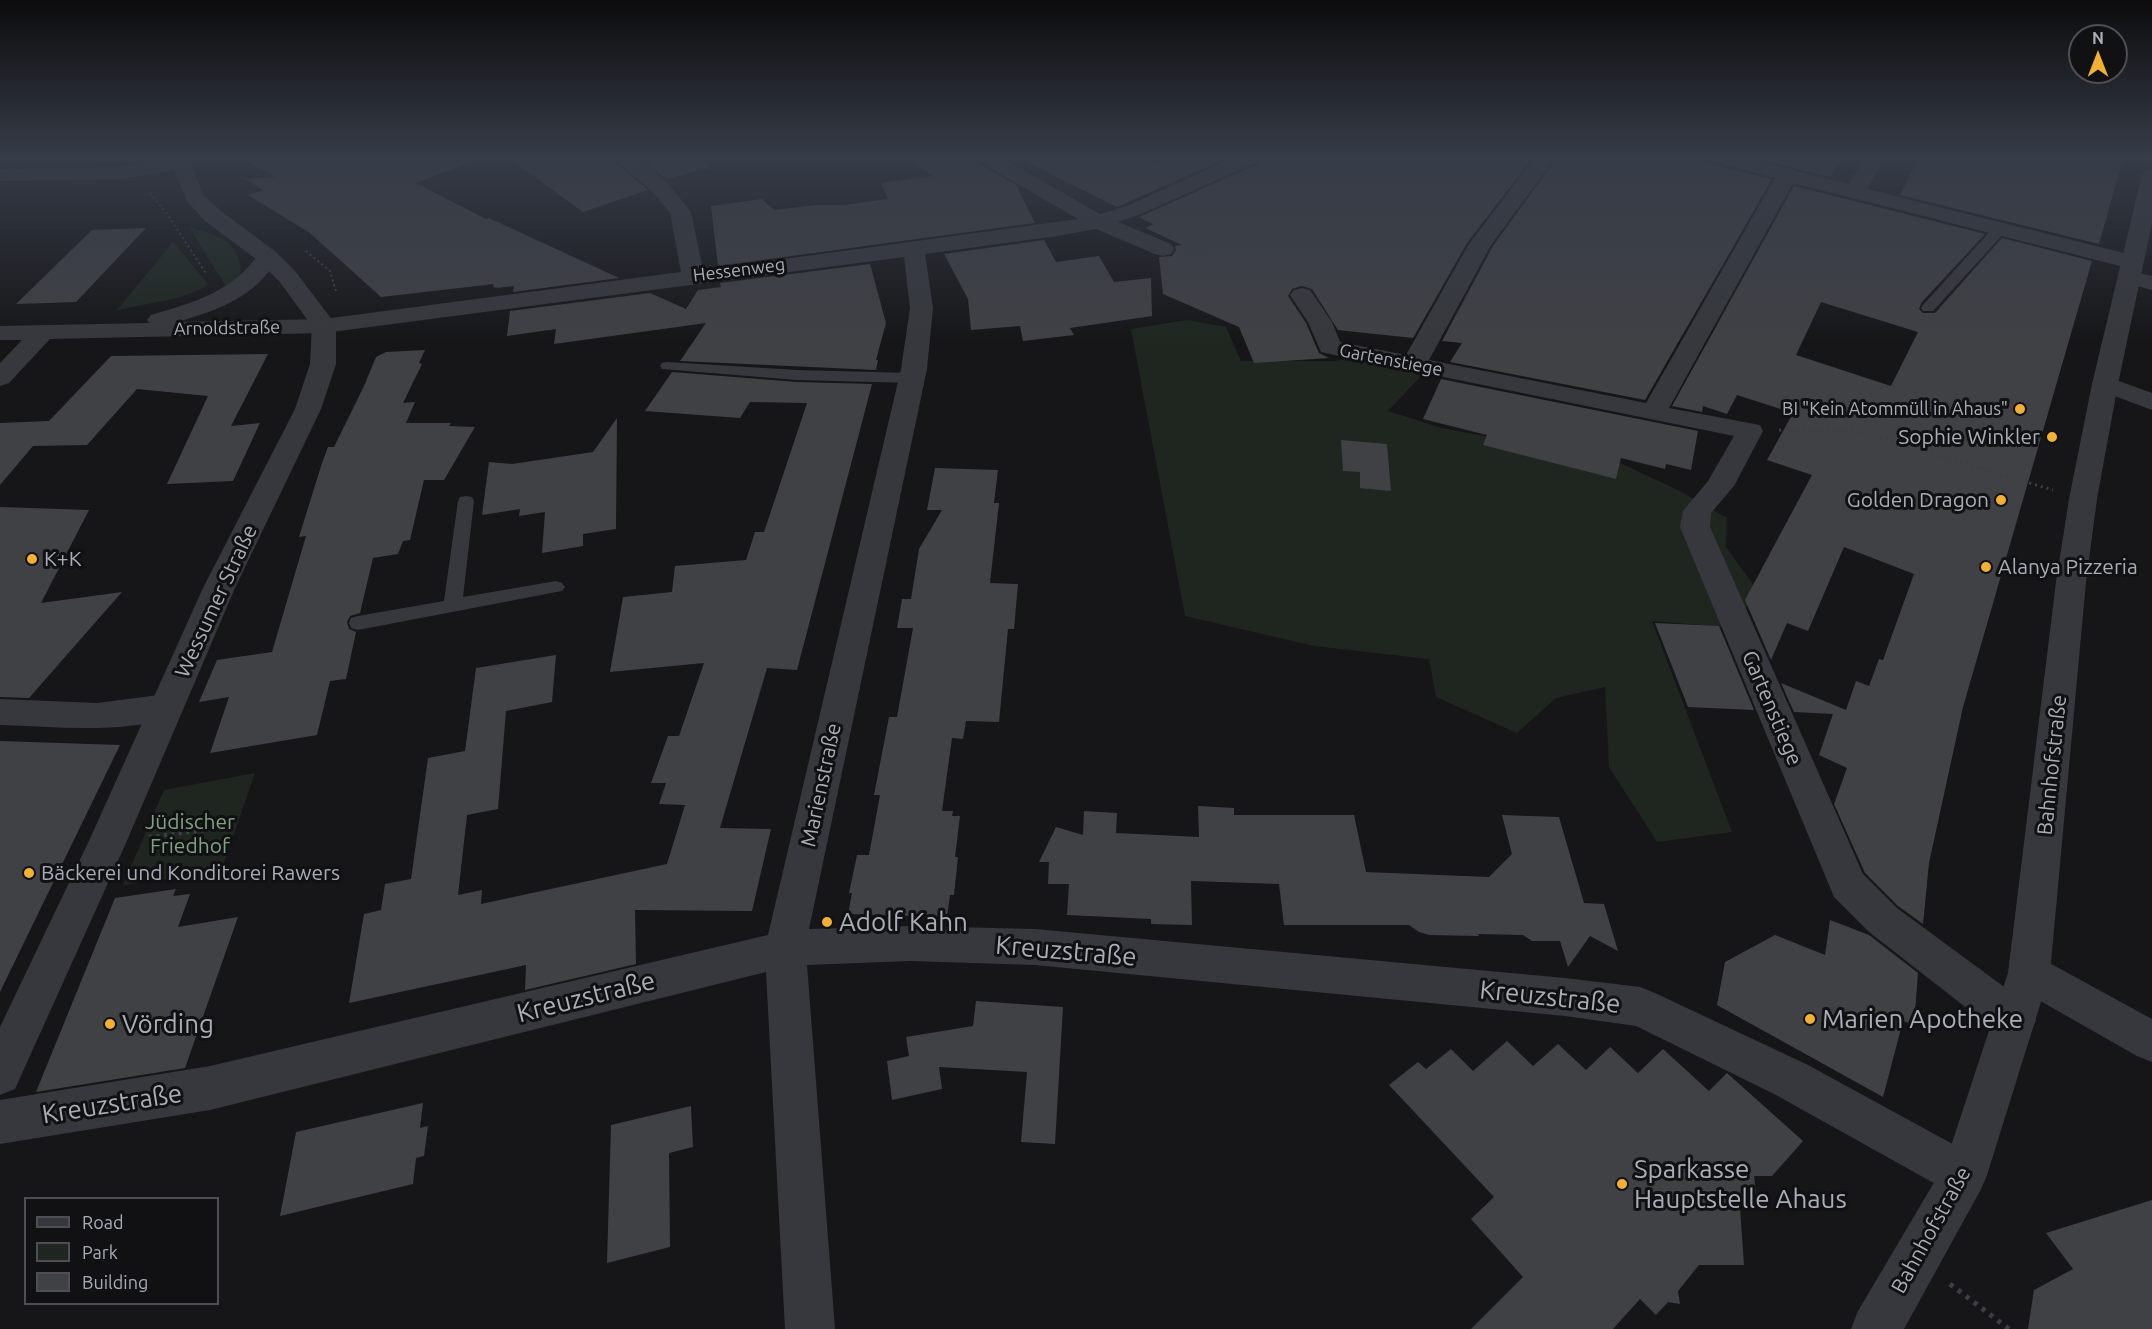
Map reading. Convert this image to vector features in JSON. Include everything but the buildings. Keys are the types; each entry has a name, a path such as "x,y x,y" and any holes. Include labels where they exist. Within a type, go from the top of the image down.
{"street":[{"path":"218,220 268,257 287,276 324,326"},
{"path":"682,220 693,276"},
{"path":"1095,220 1163,249"},
{"name":"Hessenweg","path":"324,326 1057,230 1104,220"},
{"path":"1414,364 1480,244 1498,220"},
{"path":"1653,413 1762,220"},
{"path":"1968,220 2000,228 2138,274"},
{"name":"Bahnhofstraße","path":"1876,1329 1964,1174 2029,973 2071,582 2083,499 2105,384 2138,274 2146,220"},
{"name":"Marienstraße","path":"810,1329 785,949 923,320 921,281 914,248"},
{"name":"Arnoldstraße","path":"129,330 224,295 251,279 262,269 268,257"},
{"name":"Gartenstiege","path":"1302,295 1320,322 1330,347 1653,413 1750,430 1720,486 1697,510 1695,527 1848,885 1883,920 2015,1020"},
{"name":"Arnoldstraße","path":"0,333 324,326"},
{"name":"Wessumer Straße","path":"0,1074 107,843 219,588 308,410 323,364 324,326"},
{"path":"0,378 44,332"},
{"path":"2105,384 2152,402"},
{"path":"0,712 97,716 167,707"},
{"name":"Kreuzstraße","path":"0,1122 210,1088 785,949 837,944 964,944 1035,947 1553,996 1640,1007 1792,1080 1964,1174"},
{"path":"2029,973 2152,1042"}],"lane":[{"path":"1928,308 2000,228"},
{"path":"667,366 797,375 911,378"},
{"path":"453,604 466,501"},
{"path":"358,624 453,604 556,587"}],"path":[{"path":"171,220 217,290 224,295"},
{"path":"1163,249 1189,250 1213,257 1302,295"},
{"path":"1750,430 1853,430 2083,499"},
{"path":"107,843 214,829"},
{"path":"1915,1259 2010,1328"}],"green space":[{"path":"189,227 225,241 237,254 241,274 227,288"},
{"path":"173,242 208,284 177,298 117,310"},
{"path":"1187,320 1226,327 1241,361 1335,361 1349,358 1424,373 1388,411 1442,428 1620,463 1680,491 1727,518 1726,547 1755,587 1738,628 1652,621 1732,832 1657,842 1609,767 1605,687 1556,698 1517,733 1436,697 1429,659 1314,646 1185,616 1131,329"},
{"name":"Jüdischer Friedhof","path":"255,773 221,871 123,885 164,790"}],"place":[{"name":"BI \"Kein Atommüll in Ahaus\"","path":"2020,409"},
{"name":"Sophie Winkler","path":"2052,437"},
{"name":"Golden Dragon","path":"2001,500"},
{"name":"K+K","path":"32,559"},
{"name":"Alanya Pizzeria","path":"1986,567"},
{"name":"Bäckerei und Konditorei Rawers","path":"29,873"},
{"name":"Adolf Kahn","path":"827,922"},
{"name":"Marien Apotheke","path":"1810,1019"},
{"name":"Vörding","path":"110,1024"},
{"name":"Sparkasse Hauptstelle Ahaus","path":"1622,1184"}]}
